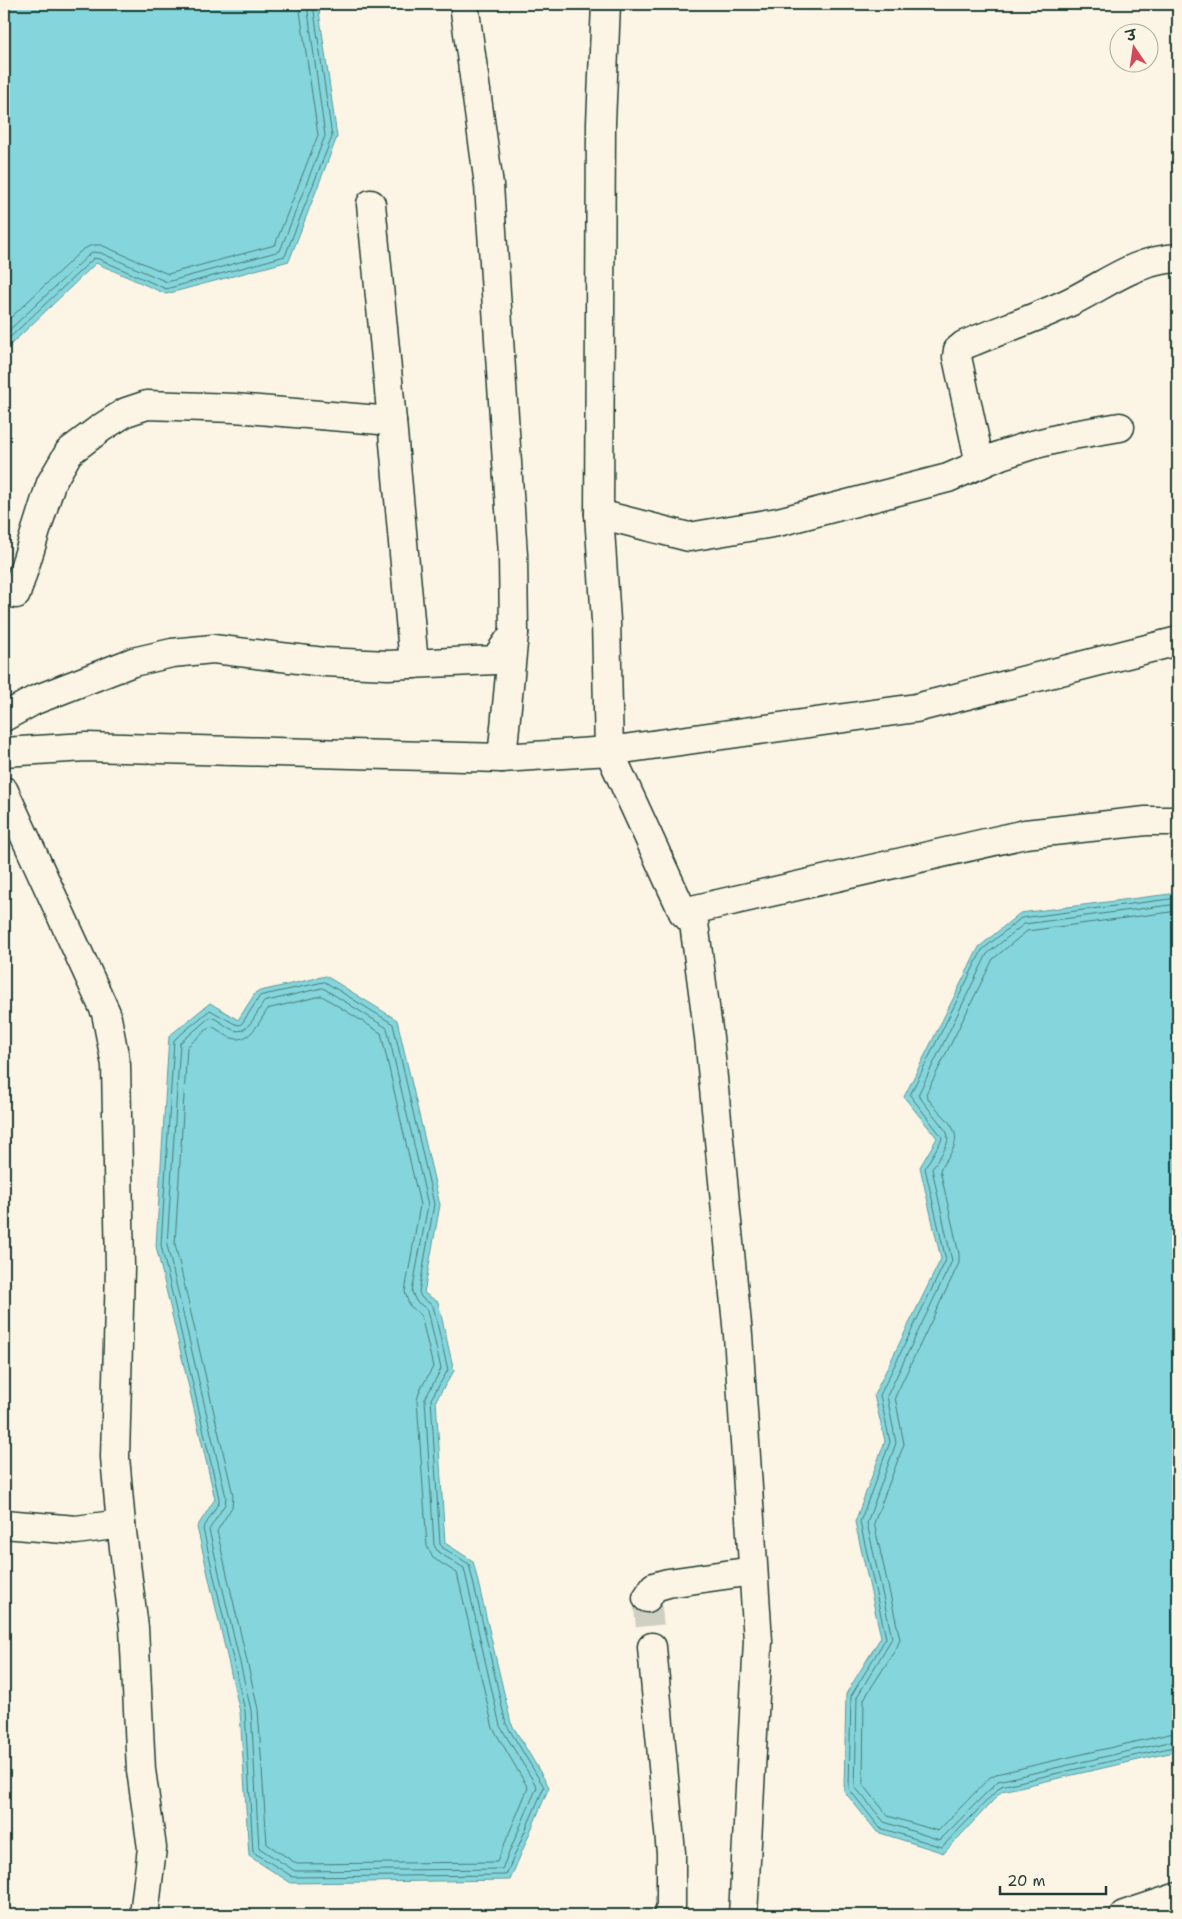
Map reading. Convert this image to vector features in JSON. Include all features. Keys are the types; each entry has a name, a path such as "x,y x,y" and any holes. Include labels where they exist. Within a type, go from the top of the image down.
{"street":[{"path":"464,4 489,185 513,555 514,633 502,758"},
{"path":"606,4 601,123 599,514 606,621 609,751 683,912 694,923 709,1038 738,1335 758,1641 743,1915"},
{"path":"371,204 414,664"},
{"path":"980,464 957,356 958,350 964,345 1071,301 1136,266 1164,259 1178,258"},
{"path":"16,594 51,483 69,452 126,412 148,405 234,408 392,421"},
{"path":"599,514 689,537 778,522 948,478 1032,445 1120,427"},
{"path":"4,717 35,700 133,662 172,653 213,649 324,662 388,665 495,660 514,633"},
{"path":"4,752 86,747 502,758 609,751 916,708 1178,641"},
{"path":"4,791 106,1013 116,1065 120,1268 115,1457 134,1628 141,1770 152,1848 144,1915"},
{"path":"683,912 1025,834 1146,821 1178,821"},
{"path":"4,1524 76,1530 121,1524"},
{"path":"647,1598 654,1587 668,1583 753,1571"},
{"path":"652,1647 671,1853 671,1906 668,1915"},
{"path":"1124,1915 1178,1897"}],"water":[{"path":"4,4 318,4 337,137 289,261 166,294 96,263 4,351"},
{"path":"1178,893 1178,1751 1002,1791 944,1853 877,1832 844,1791 846,1694 881,1637 855,1522 885,1441 874,1395 941,1259 920,1167 937,1138 904,1097 979,947 1020,913"},
{"path":"326,976 397,1020 440,1205 424,1293 438,1302 454,1371 436,1400 445,1543 473,1561 511,1723 549,1787 510,1880 291,1883 249,1856 240,1712 197,1527 215,1499 156,1246 169,1036 210,1003 238,1020 256,992"}],"tunnel":[{"path":"647,1598 652,1647"}]}
